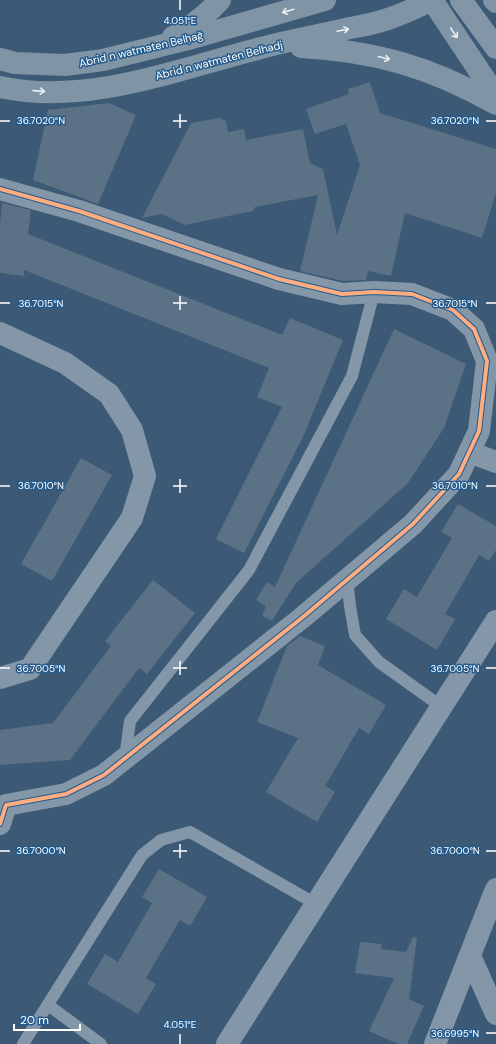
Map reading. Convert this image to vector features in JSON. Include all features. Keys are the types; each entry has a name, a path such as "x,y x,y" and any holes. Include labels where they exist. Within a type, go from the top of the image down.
{"main road":[{"path":"155,48 185,30 213,8 220,0"},
{"name":"Abrid n watmaten Belḥaǧ","path":"0,60 15,63 65,66 103,60 155,48 325,0"},
{"path":"432,0 496,96"},
{"name":"Abrid n watmaten Belhadj","path":"0,87 13,90 62,93 111,87 183,70 262,48 386,20 409,12 432,0"},
{"path":"461,0 496,48"},
{"path":"262,48 298,46 327,48 370,54 406,63 440,76 473,91 496,104"},
{"path":"435,1044 496,889"}],"street":[{"path":"0,189 79,211 279,279 342,294 374,292 412,294 453,310 474,329 491,361 479,431 459,474 413,524 303,617 104,775 66,794 2,812"},
{"path":"0,333 65,363 109,394 132,430 145,476 132,518 30,669 0,678"},
{"path":"469,452 496,462"},
{"path":"227,1044 496,621"},
{"path":"470,956 496,1014"}],"lane":[{"path":"125,759 130,721 249,570 352,376 374,292"},
{"path":"347,580 355,635 379,662 442,706"},
{"path":"23,1044 142,855 161,840 190,832 316,904"},
{"path":"48,1005 102,1044"}],"building":[{"path":"370,82 380,113 496,149 496,193 482,238 405,213 391,276 368,271 366,280 343,281 300,271 318,195 255,207 253,211 184,225 162,214 142,218 191,123 219,118 226,121 228,132 244,129 246,140 303,129 310,163 323,169 337,235 360,165 346,124 315,134 306,109 349,94 348,89"},
{"path":"109,103 136,115 98,204 33,180 48,110"},
{"path":"2,203 31,210 28,234 282,335 290,318 343,340 303,437 244,553 216,539 282,407 257,397 269,368 24,270 24,276 0,273 0,224"},
{"path":"394,329 466,364 444,428 408,483 296,583 272,621 262,616 266,606 256,600 267,582 275,587"},
{"path":"81,458 112,475 52,581 21,564"},
{"path":"458,504 496,526 496,550 489,561 479,555 445,614 455,619 437,650 386,619 404,589 417,597 452,538 441,532"},
{"path":"153,580 195,613 147,674 139,668 70,760 0,765 0,730 53,723 111,646 105,641"},
{"path":"300,636 325,646 318,665 386,705 369,734 359,728 325,786 335,792 317,822 266,792 298,738 257,722 287,646"},
{"path":"159,869 207,897 190,926 180,920 146,978 156,984 138,1014 87,984 105,954 118,962 152,903 142,897"},
{"path":"413,937 417,938 409,999 424,1006 407,1044 398,1044 369,1031 394,978 355,973 360,942 382,944 381,949 406,952"}],"cycle path":[{"path":"0,189 79,211 279,279 342,294 374,292 412,294 453,310 474,329 487,361 479,431 459,474 413,524 303,617 104,775 66,794 6,805 0,824"}]}
